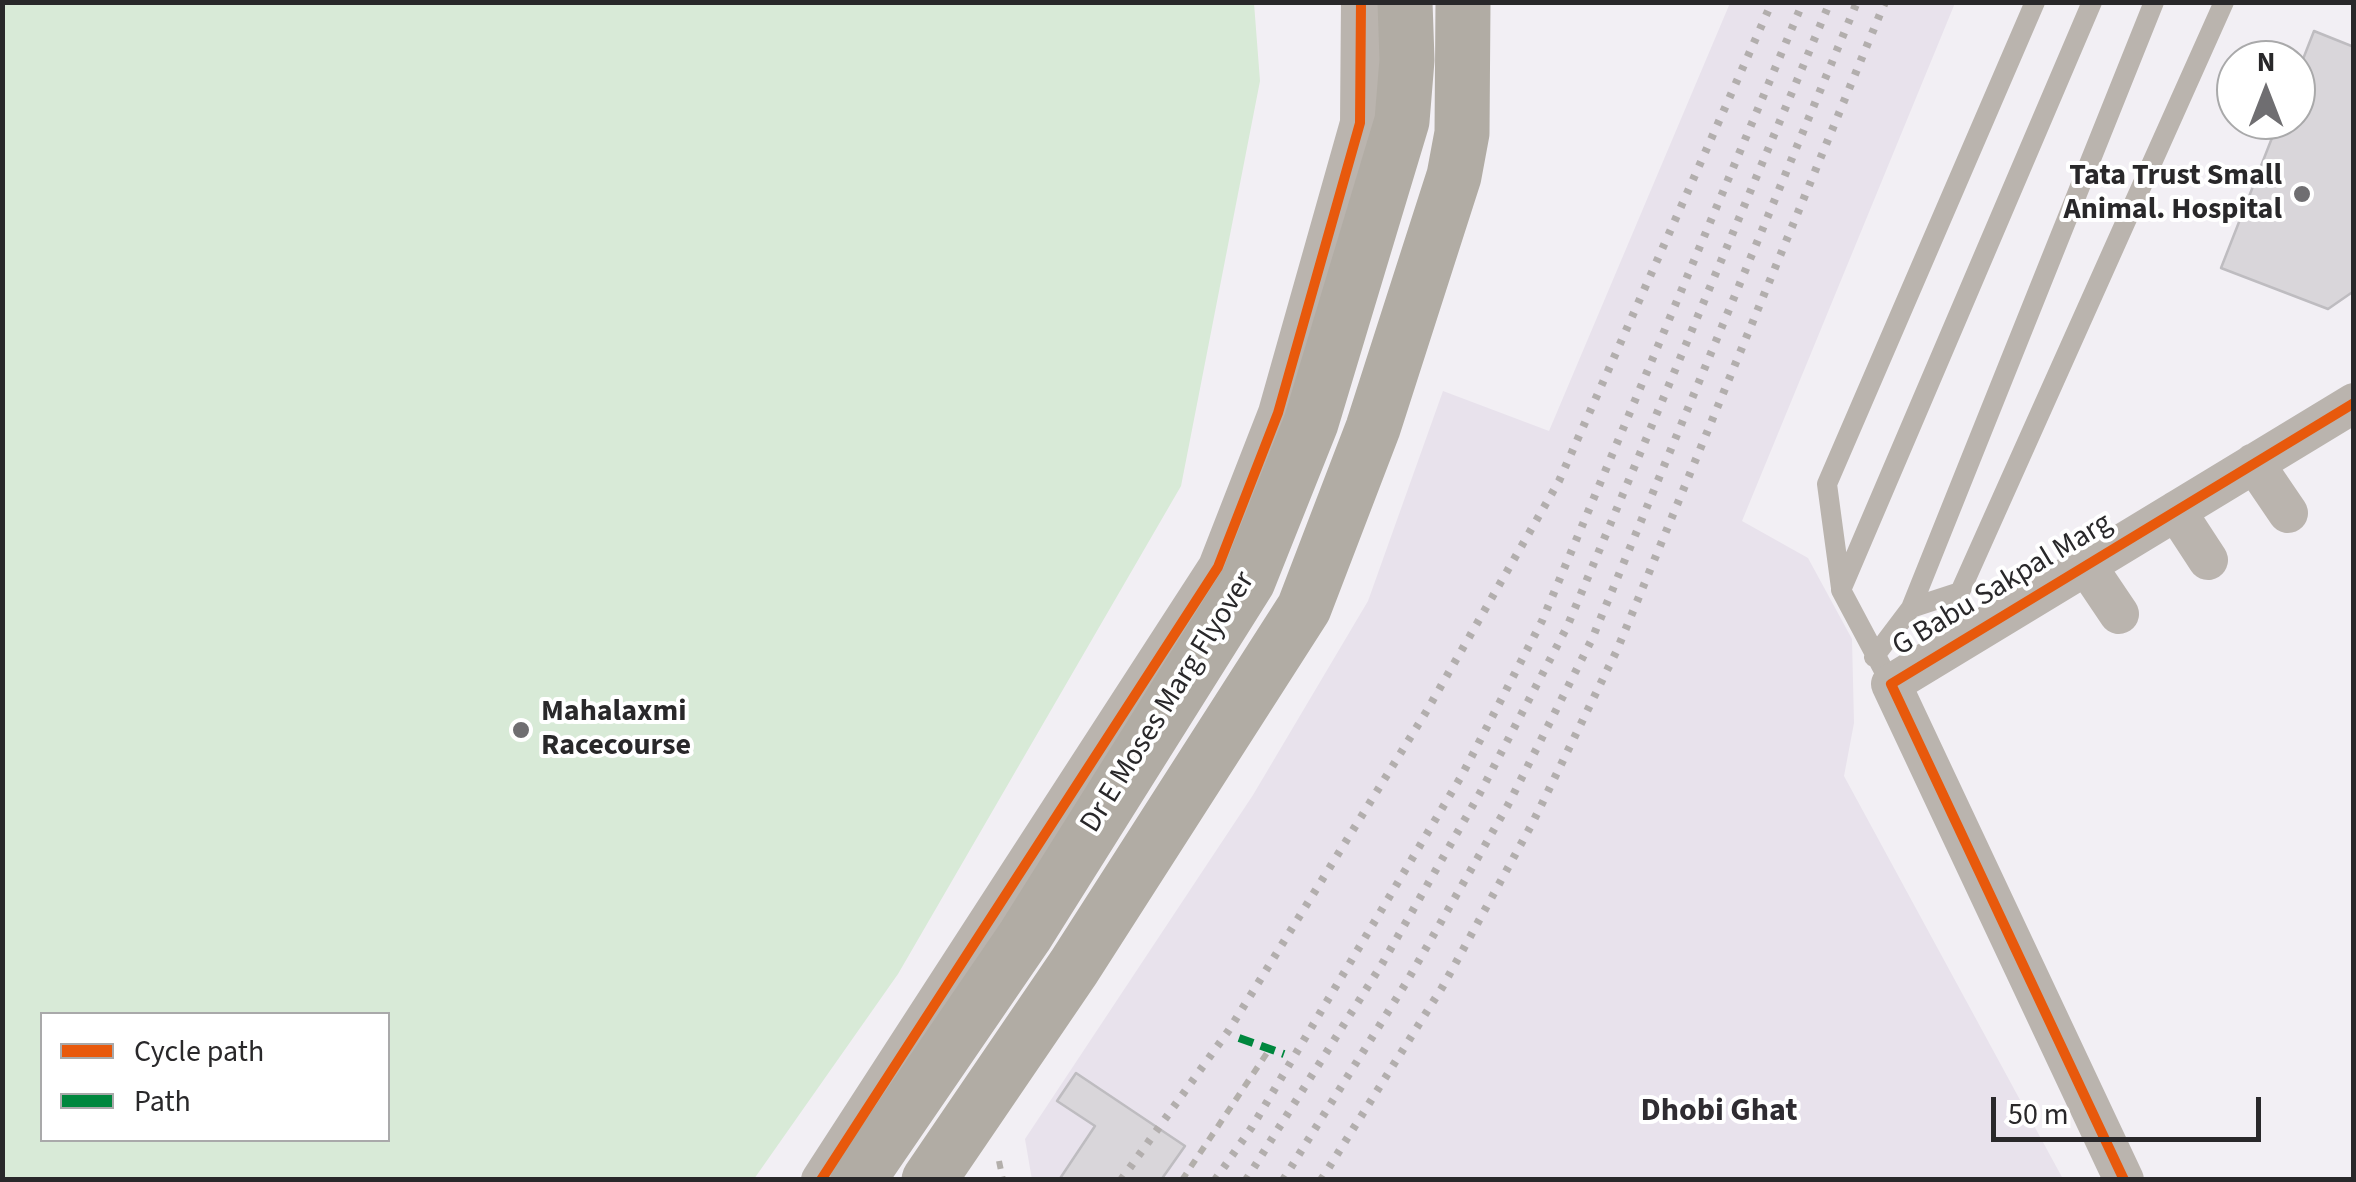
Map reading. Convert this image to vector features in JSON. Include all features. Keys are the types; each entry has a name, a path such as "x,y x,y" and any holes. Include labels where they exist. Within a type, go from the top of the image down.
{"main road":[{"name":"Dr E Moses Marg Flyover","path":"858,1180 1025,936 1248,581 1311,423 1402,121 1408,60 1405,2"},
{"name":"Dr E Moses Marg Flyover","path":"929,1180 1074,967 1304,608 1373,428 1454,176 1462,133 1463,2"}],"street":[{"path":"821,1180 1218,567 1278,413 1360,123 1362,2"},
{"name":"G Babu Sakpal Marg","path":"2124,1180 1882,670 2086,565 2354,402"},
{"path":"2254,463 2288,513"},
{"path":"2176,510 2208,560"},
{"path":"2086,565 2119,614"}],"lane":[{"path":"1882,670 1841,590 1827,484 2035,2"},
{"path":"1841,590 2092,2"},
{"path":"1882,670 2154,2"},
{"path":"1910,608 1960,592 2224,2"}],"path":[{"path":"1182,1180 1269,1050"}],"shaded area":[{"path":"1730,3 1955,3 1742,521 1808,558 1852,639 1854,723 1844,776 2063,1179 1032,1180 1025,1139 1253,795 1368,601 1443,391 1549,431"}],"green space":[{"name":"Mahalaxmi Racecourse","path":"2,3 1254,3 1260,81 1181,486 898,974 754,1179 3,1179"}],"building":[{"name":"Tata Trust Small Animal. Hospital","path":"2314,31 2354,47 2354,291 2328,309 2221,268 2271,140 2316,140 2316,40 2310,40"},
{"path":"1076,1073 1185,1146 1161,1180 1059,1180 1095,1126 1057,1101"}],"railway":[{"path":"1121,1180 1229,1030 1426,712 1559,481 1772,2"},
{"path":"1215,1180 1252,1127 1462,775 1542,621 1803,2"},
{"path":"1246,1180 1382,964 1480,793 1567,627 1830,2"},
{"path":"1283,1180 1406,983 1508,805 1592,639 1857,2"},
{"path":"1321,1180 1443,986 1532,824 1617,650 1885,2"}],"marked path":[{"path":"1239,1038 1284,1054"}],"cycle path":[{"path":"821,1180 1218,567 1278,413 1360,123 1361,2"},
{"path":"2124,1180 1891,684 2354,403"}],"place":[{"name":"Tata Trust Small Animal. Hospital","path":"2302,194"},
{"name":"Mahalaxmi Racecourse","path":"521,730"}],"district":[{"name":"Dhobi Ghat","path":"1719,1113"}]}
